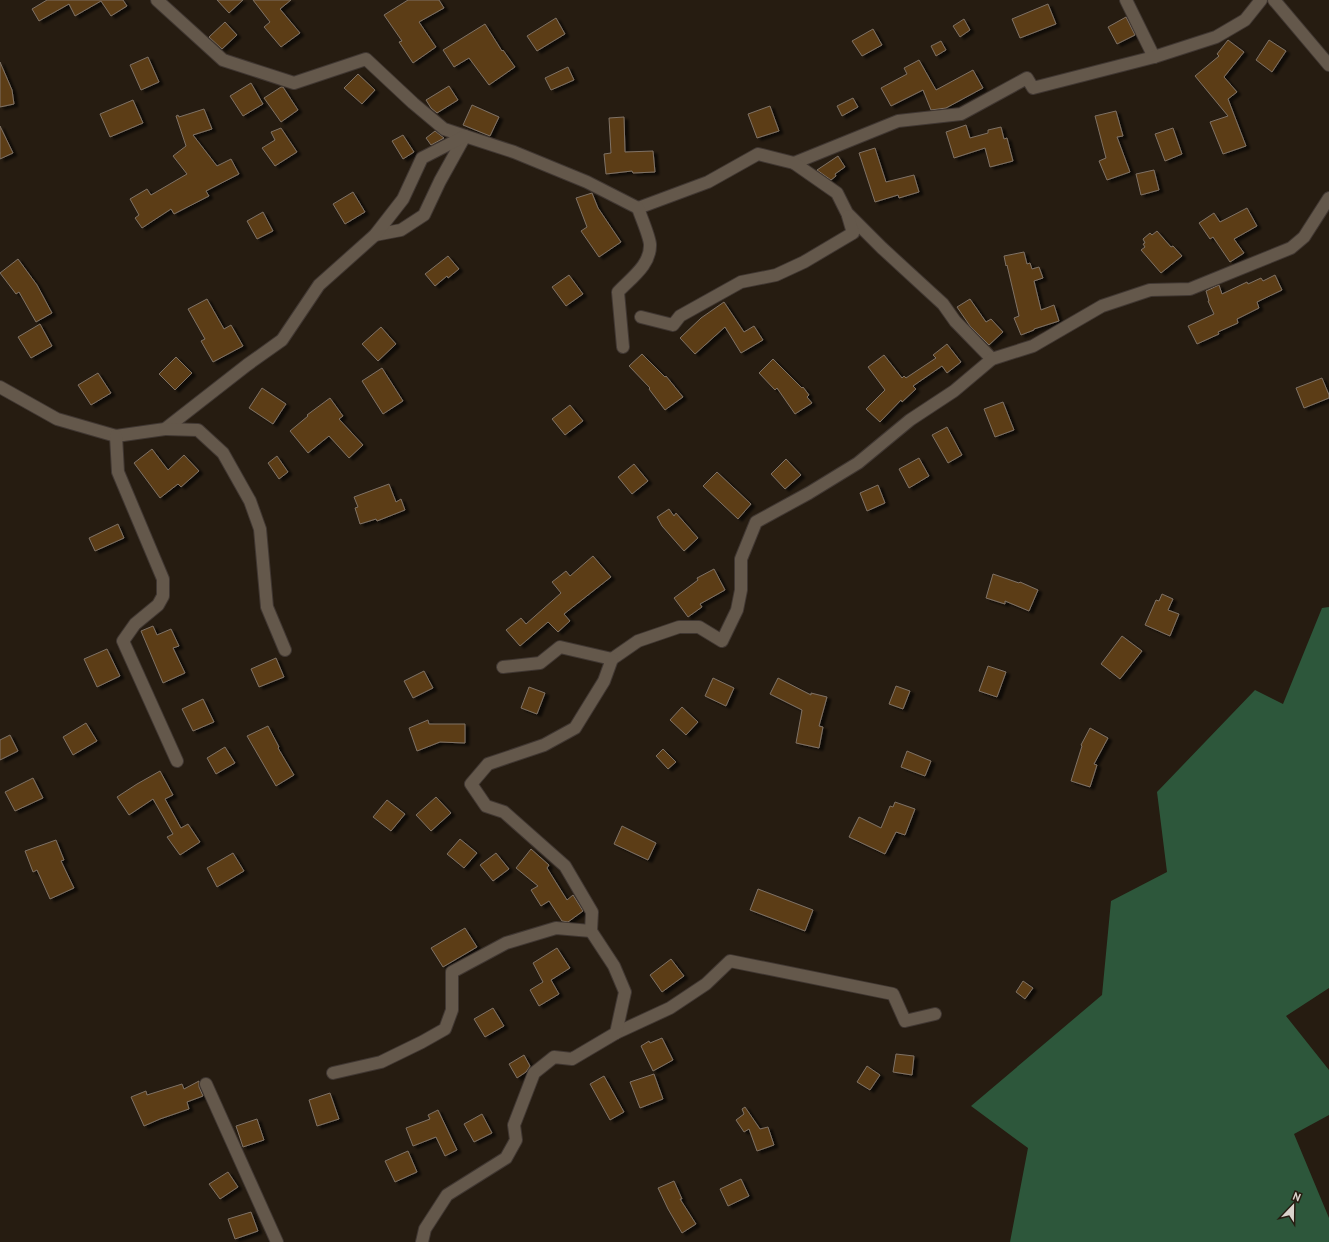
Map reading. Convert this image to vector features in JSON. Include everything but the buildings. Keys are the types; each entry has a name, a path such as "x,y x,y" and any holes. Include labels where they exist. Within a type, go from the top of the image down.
{"street":[{"path":"157,0 223,60 294,83 366,59 413,103 444,129 514,152 587,182 638,208 650,243 648,258 638,272 618,292 623,347"},
{"path":"1126,0 1154,57"},
{"path":"794,164 898,121 961,114 1026,78 1033,88 1154,57 1216,37 1245,20 1261,0"},
{"path":"1274,0 1329,65"},
{"path":"166,429 247,365 282,340 320,284 375,235 403,199 422,158 465,136"},
{"path":"375,235 401,230 424,215 440,181 465,136"},
{"path":"638,208 708,182 758,154 794,164 837,193 847,213 853,233 804,262 776,275 741,282 680,316 673,325 641,317"},
{"path":"616,1033 625,992 614,966 591,931 592,912 565,866 504,812 486,806 471,784 488,764 544,746 575,728 604,681 612,659 638,641 679,627 699,626 722,641 737,610 741,590 741,559 756,522 810,493 858,463 910,420 954,392 992,359 1033,346 1102,306 1150,290 1190,289 1291,248 1304,237 1329,198"},
{"path":"847,213 882,248 943,304 955,321 992,359"},
{"path":"0,387 57,419 116,436 166,429 198,430 223,453 250,501 260,529 267,607 285,650"},
{"path":"116,436 118,472 164,579 163,596 158,605 136,624 123,641 177,761"},
{"path":"503,666 540,663 560,647 612,659"},
{"path":"333,1073 381,1062 445,1029 452,1010 452,972 506,943 556,928 591,931"},
{"path":"422,1242 425,1229 447,1195 506,1158 516,1140 514,1125 534,1073 554,1057 572,1059 616,1033 670,1008 706,984 730,960 893,994 905,1022 935,1014"},
{"path":"206,1084 277,1242"}],"green space":[{"path":"1329,607 1329,988 1286,1016 1329,1070 1329,1115 1294,1134 1329,1218 1329,1242 1010,1242 1028,1148 971,1106 1102,995 1111,901 1167,872 1157,792 1255,690 1283,704 1322,608"}]}
